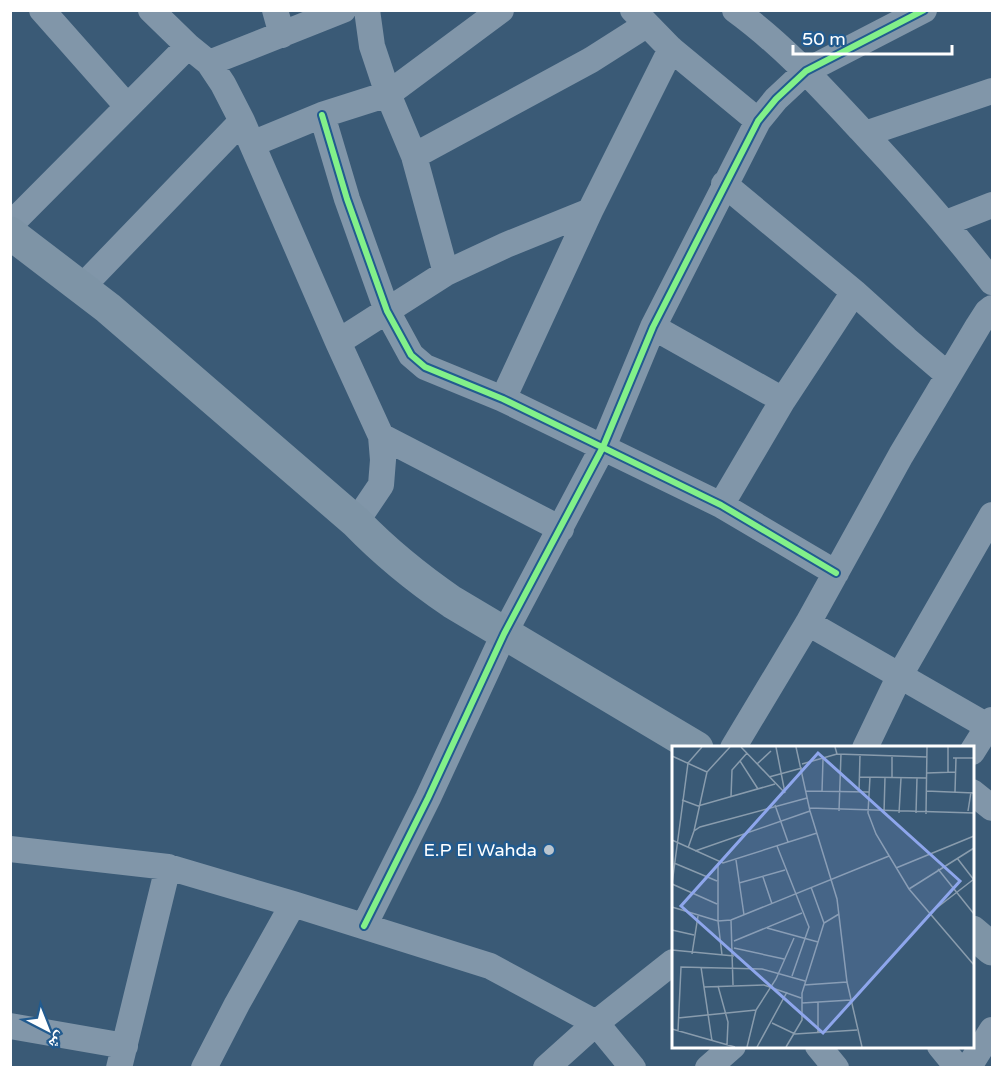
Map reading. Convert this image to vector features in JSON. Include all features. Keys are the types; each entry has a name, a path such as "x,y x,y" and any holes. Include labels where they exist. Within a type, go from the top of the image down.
{"main road":[{"path":"10,233 82,286 356,522 385,552 416,577 504,634 695,746"},
{"path":"973,933 993,949"}],"street":[{"path":"42,10 127,106"},
{"path":"152,10 188,46 209,63 223,84 247,133 381,436 383,460 381,484 356,522"},
{"path":"275,10 282,35"},
{"path":"209,63 343,10"},
{"path":"367,10 372,46 388,94 414,156 446,273"},
{"path":"82,286 247,133 322,115 388,94 501,10"},
{"path":"735,10 760,29 806,71 946,223 993,282"},
{"path":"364,926 428,798 504,634 603,447 653,327 758,121 776,99 806,71 907,14"},
{"path":"414,156 591,60 639,18 671,49 758,121"},
{"path":"10,225 188,46"},
{"path":"502,399 590,211 671,49"},
{"path":"865,134 993,91"},
{"path":"322,115 346,199 387,311 411,355 425,367 502,399 721,505 836,573"},
{"path":"724,184 854,292 948,375"},
{"path":"946,223 993,206"},
{"path":"338,342 446,273 506,245 590,211"},
{"path":"721,505 783,400 854,292"},
{"path":"734,746 808,623 948,375 987,312 993,308"},
{"path":"653,327 783,400"},
{"path":"381,436 561,529"},
{"path":"866,746 900,675 993,515"},
{"path":"808,623 991,724 973,751"},
{"path":"10,849 168,867 490,966 596,1023 633,1068"},
{"path":"10,1026 122,1057 168,867"},
{"path":"204,1068 293,904"},
{"path":"546,1068 596,1023 672,963"},
{"path":"942,1048 969,1066 993,1030"},
{"path":"708,1068 732,1048"},
{"path":"819,1048 836,1068"}],"cycle path":[{"path":"364,926 428,798 504,634 603,447 653,327 758,121 776,99 806,71 924,10"},
{"path":"322,115 347,199 387,311 411,355 425,367 503,399 721,505 836,573"}],"place":[{"name":"E.P El Wahda","path":"549,850"}]}
